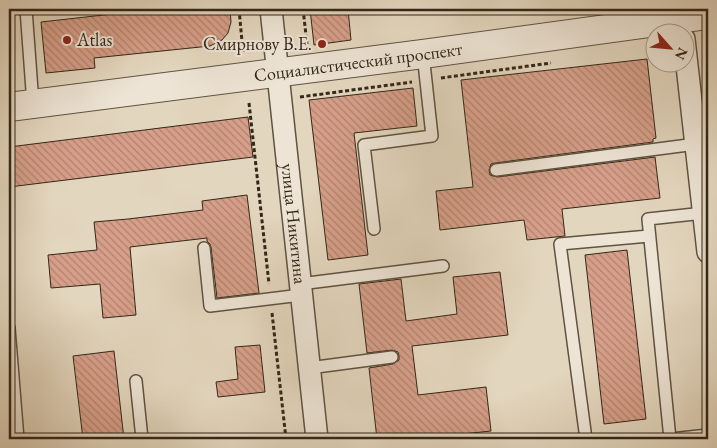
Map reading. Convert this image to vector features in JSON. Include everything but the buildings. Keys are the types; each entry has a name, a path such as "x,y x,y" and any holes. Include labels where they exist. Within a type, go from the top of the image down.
{"street":[{"name":"улица Никитина","path":"270,9 317,439"},
{"name":"Социалистический проспект","path":"21,105 278,72 425,67 644,30"},
{"path":"691,72 696,144 705,190 704,213 708,252"}],"lane":[{"path":"21,105 26,9"},
{"path":"374,229 364,145 432,136 425,67"},
{"path":"496,170 696,144"},
{"path":"704,213 648,219 671,439 708,435"},
{"path":"586,439 560,244 649,236"},
{"path":"204,248 210,306 271,298 300,289 443,266"},
{"path":"9,328 18,439"},
{"path":"309,368 392,358"},
{"path":"136,381 142,439"}],"path":[{"path":"233,53 243,52 239,9"},
{"path":"303,9 307,44"},
{"path":"298,97 425,67 560,61"},
{"path":"249,103 286,439"}],"place":[{"name":"Atlas","path":"67,40"},
{"name":"Смирнову В.Е.","path":"322,44"}]}
